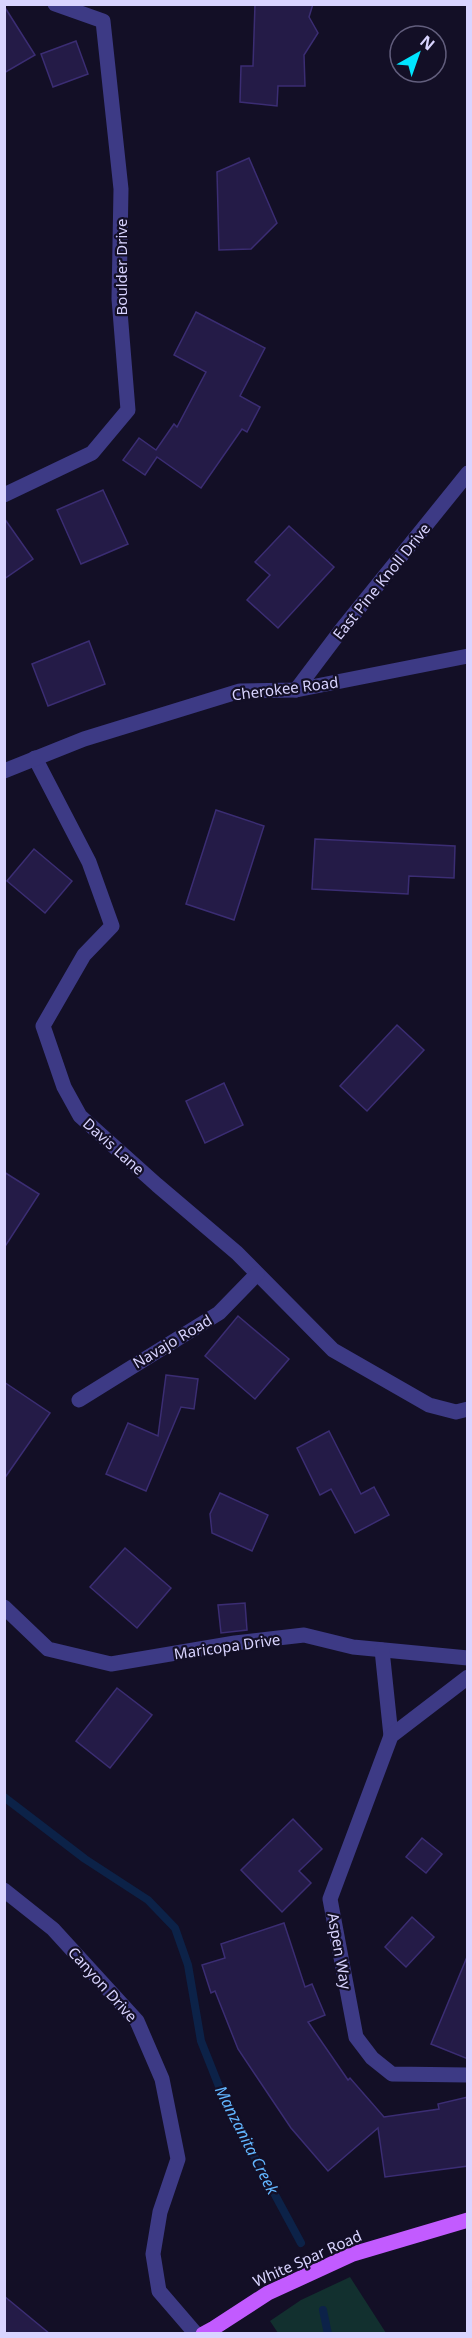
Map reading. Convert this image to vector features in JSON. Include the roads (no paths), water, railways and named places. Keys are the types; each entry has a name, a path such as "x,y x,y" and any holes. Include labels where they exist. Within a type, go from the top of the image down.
{"main road":[{"name":"White Spar Road","path":"202,2334 268,2293 353,2254 468,2220"}],"street":[{"name":"Boulder Drive","path":"4,495 92,453 128,410 119,299 121,189 103,21 55,4"},
{"name":"East Pine Knoll Drive","path":"296,690 342,629 468,473"},
{"name":"Cherokee Road","path":"4,771 84,739 240,691 296,690 468,656"},
{"name":"Davis Lane","path":"34,758 89,862 112,926 84,955 43,1026 64,1087 80,1116 237,1253 333,1350 352,1363 429,1405 456,1412 468,1409"},
{"name":"Navajo Road","path":"79,1400 219,1313 257,1274"},
{"name":"Maricopa Drive","path":"4,1607 48,1649 111,1664 235,1643 304,1635 353,1647 468,1658"},
{"path":"382,1650 391,1736"},
{"path":"391,1736 468,1677"},
{"name":"Aspen Way","path":"391,1736 330,1899 356,2037 372,2058 392,2074 468,2075"},
{"name":"Canyon Drive","path":"4,1890 53,1929 137,2021 162,2079 178,2159 160,2212 153,2254 159,2290 196,2334"}],"waterway":[{"name":"Manzanita Creek","path":"4,1797 85,1859 148,1900 175,1928 188,1965 201,2041 226,2104 301,2243"},
{"name":"Manzanita Creek","path":"323,2310 328,2334"}]}
